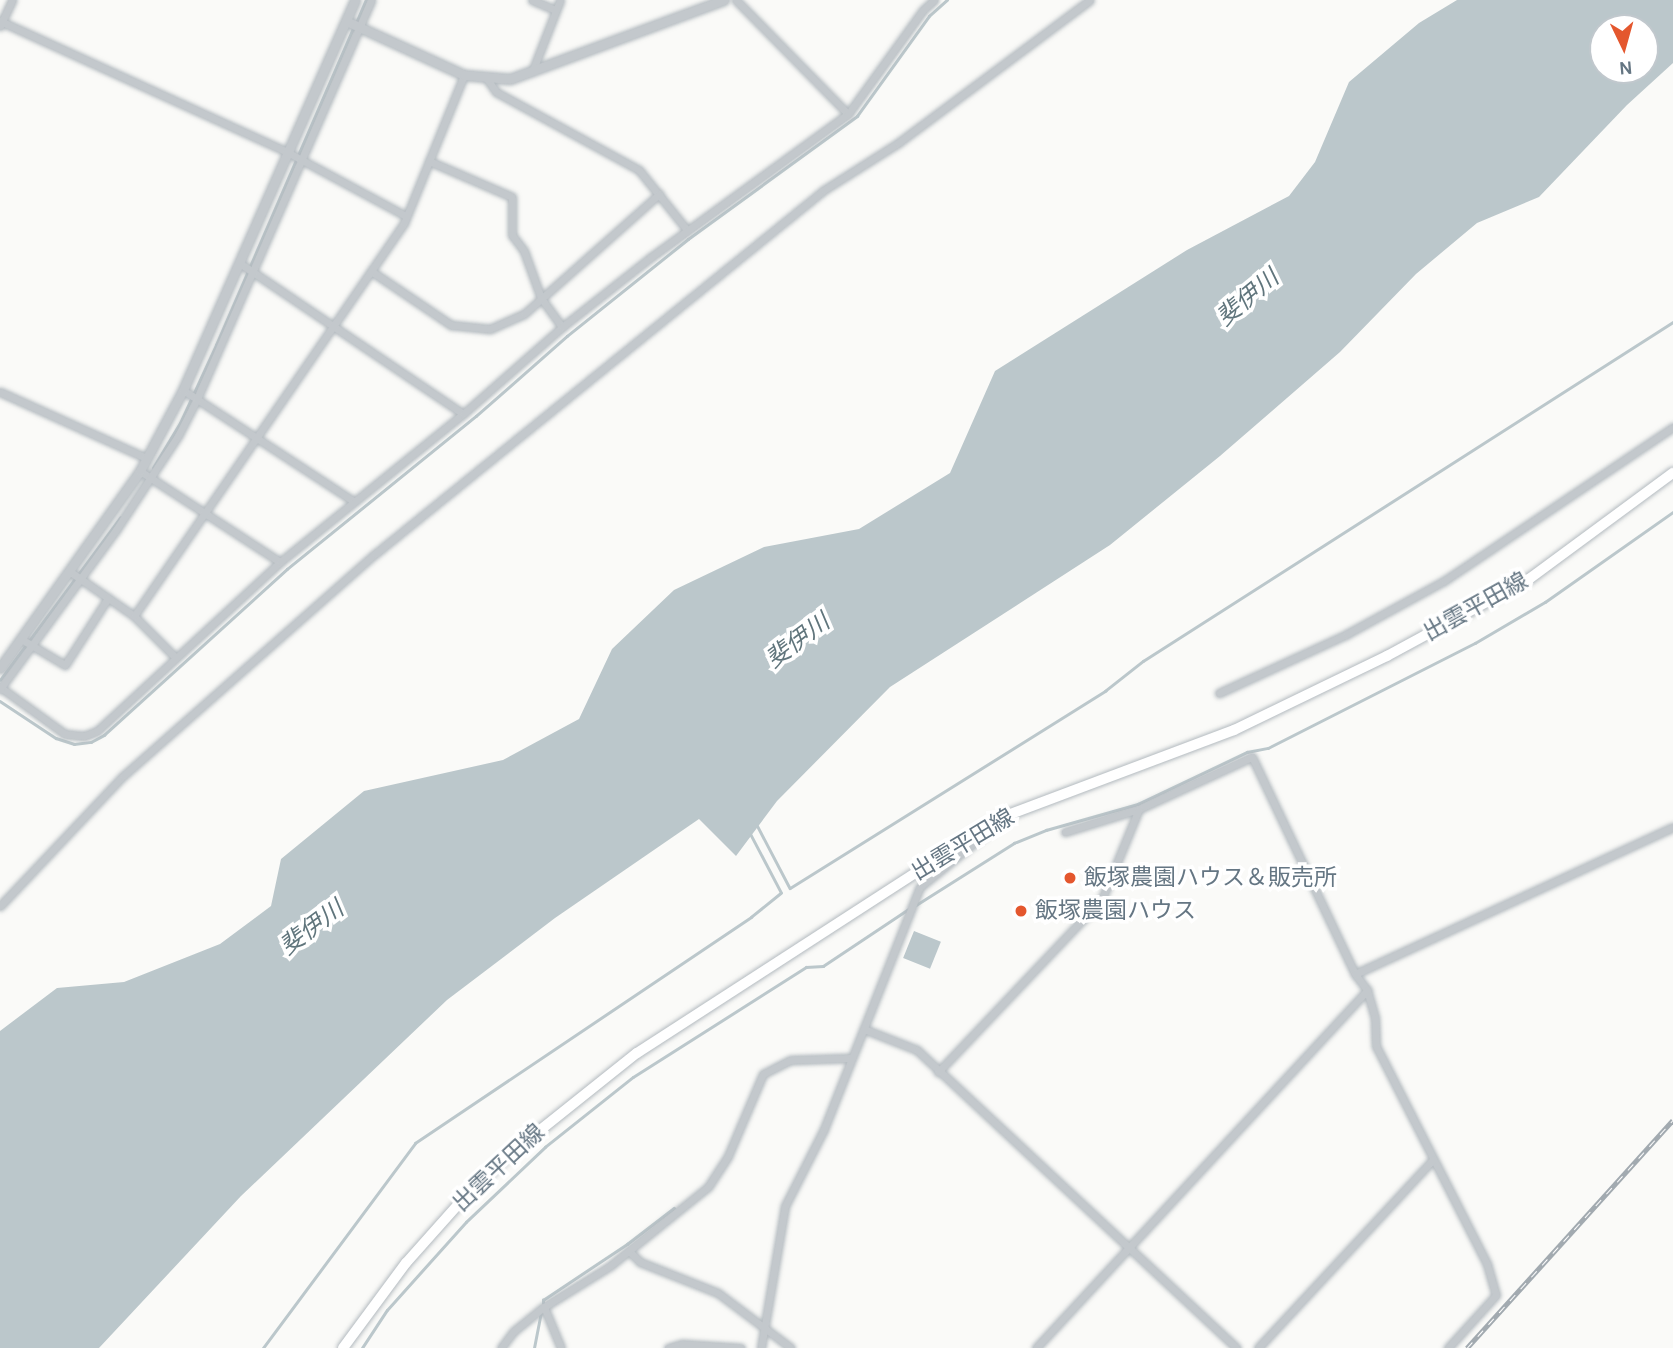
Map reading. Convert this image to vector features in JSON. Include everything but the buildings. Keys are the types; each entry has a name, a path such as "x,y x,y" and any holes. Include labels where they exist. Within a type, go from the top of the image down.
{"main road":[{"name":"出雲平田線","path":"343,1348 406,1263 464,1198 504,1159 593,1085 637,1053 1000,818 1234,730 1387,656 1528,579 1673,473"}],"street":[{"path":"12,0 1,23 288,152 406,216"},
{"path":"0,668 139,471 183,390 241,264 355,0"},
{"path":"371,0 197,399 152,479 0,688 65,734 84,736 97,731 280,562 463,414 562,327 687,230 848,114 923,10 934,0"},
{"path":"531,0 556,10"},
{"path":"532,73 560,0"},
{"path":"346,21 464,75 510,79 724,0"},
{"path":"736,0 848,114"},
{"path":"0,906 124,776 375,554 824,190 917,129 1090,0"},
{"path":"134,616 406,216 464,75"},
{"path":"487,79 496,92 639,170 687,230"},
{"path":"429,161 512,197 512,235 524,251 541,298 562,327"},
{"path":"371,271 452,325 490,329 524,314 659,194"},
{"path":"241,264 463,414"},
{"path":"183,390 353,501"},
{"path":"0,392 146,458"},
{"path":"1219,693 1347,634 1444,582 1673,426"},
{"path":"139,471 280,562"},
{"path":"69,570 134,616 176,658"},
{"path":"21,639 65,665 108,598"},
{"path":"1065,832 1139,809 1252,757 1355,974 1367,990 1375,1018 1376,1046 1487,1264 1496,1295 1448,1348"},
{"path":"938,1072 1102,899 1139,809"},
{"path":"761,1348 785,1206 824,1129 920,887 993,828 1000,818"},
{"path":"1355,974 1673,827"},
{"path":"1036,1348 1367,990"},
{"path":"864,1029 916,1050 1237,1348"},
{"path":"500,1348 514,1331 544,1307 610,1266 708,1186 728,1156 763,1074 791,1060 850,1058"},
{"path":"1258,1348 1433,1160"},
{"path":"629,1251 640,1262 718,1293 791,1348"},
{"path":"544,1307 561,1348"},
{"path":"668,1348 682,1344 741,1348"}],"water":[{"name":"斐伊川","path":"1457,0 1673,0 1673,63 1659,76 1659,14 1589,14 1589,84 1650,84 1539,197 1477,223 1416,274 1340,352 1220,456 1110,545 890,687 777,801 736,856 699,819 555,918 447,1000 241,1196 99,1348 0,1348 0,1031 57,988 124,982 220,944 271,906 281,859 364,791 503,760 579,719 612,649 674,590 764,547 859,529 950,473 995,371 1187,250 1289,196 1315,162 1349,82 1419,23"},
{"path":"914,931 941,942 930,969 903,958"}],"waterway":[{"path":"356,23 366,0"},
{"path":"0,701 56,738 74,744 91,742 104,735 287,569 476,416 567,336 688,239 857,116 929,16 947,0"},
{"path":"153,468 180,423 216,345 353,29"},
{"path":"757,825 790,888 1105,691 1143,661 1673,322"},
{"path":"916,905 1014,843 1046,830 1138,804 1247,752 1268,748 1475,643 1545,602 1673,512"},
{"path":"0,680 120,518"},
{"path":"263,1348 415,1143 751,917 781,893 750,834"},
{"path":"362,1348 387,1310 466,1222 545,1147 633,1077 806,967 823,966 910,908"},
{"path":"543,1305 543,1300 627,1244 674,1208"},
{"path":"534,1348 541,1311"}],"railway":[{"path":"1467,1348 1673,1120"}],"place":[{"name":"飯塚農園ハウス＆販売所","path":"1070,878"},
{"name":"飯塚農園ハウス","path":"1021,911"}]}
